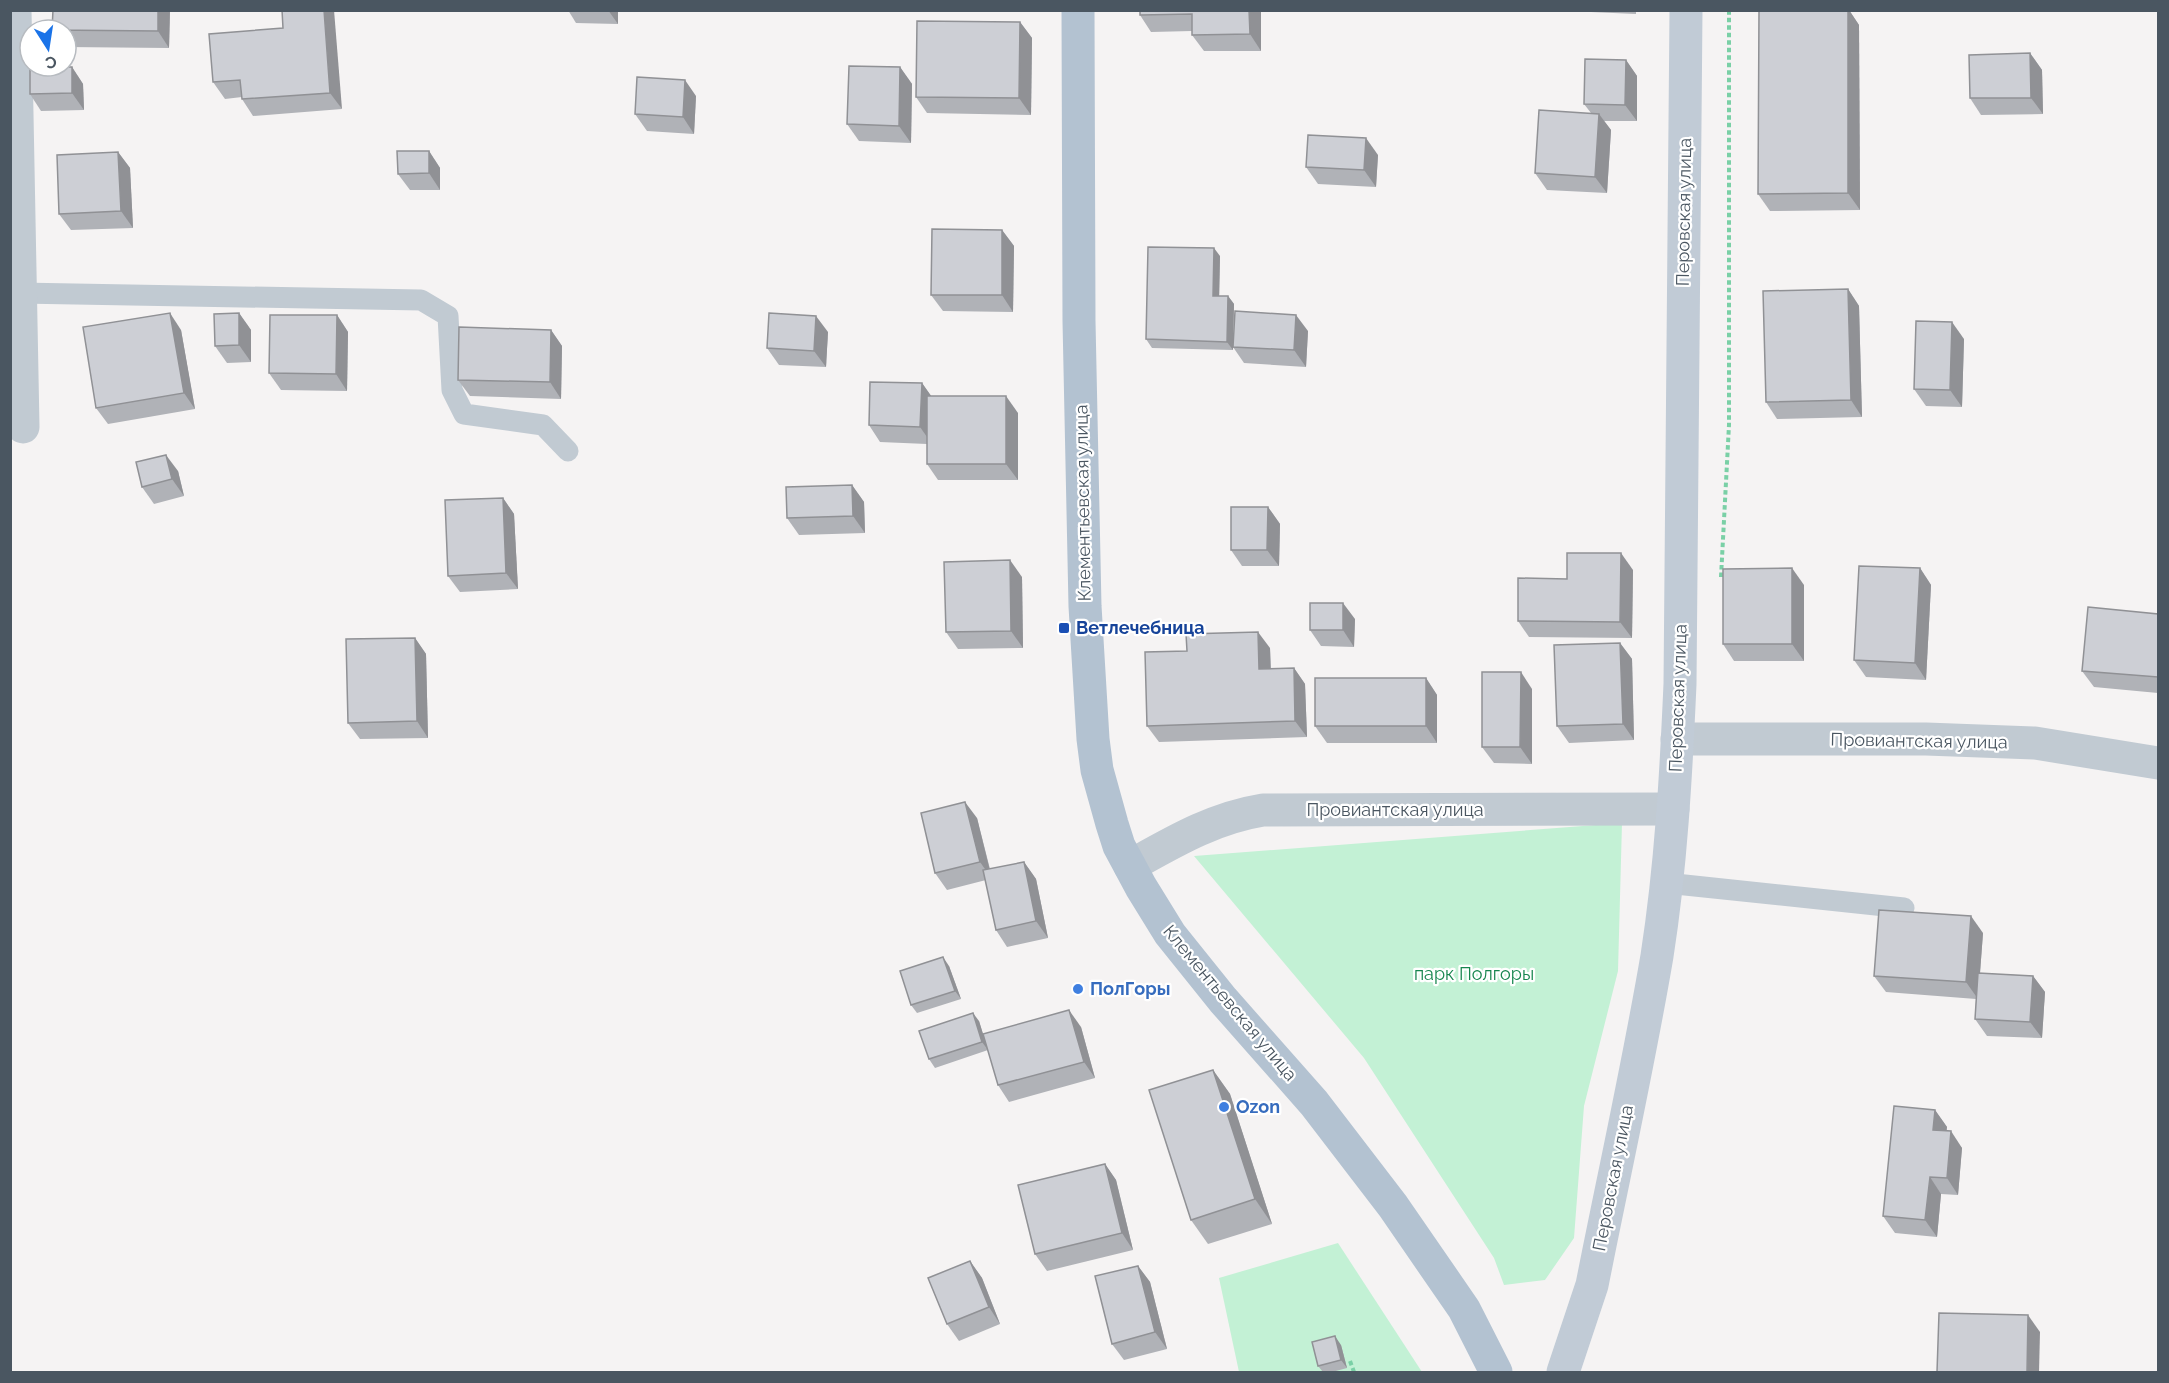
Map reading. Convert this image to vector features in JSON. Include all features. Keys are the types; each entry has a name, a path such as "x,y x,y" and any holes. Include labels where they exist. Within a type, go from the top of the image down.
{"main road":[{"name":"Клементьевская улица","path":"1078,10 1079,321 1086,617 1093,739 1097,770 1112,824 1119,846 1153,908 1195,967 1314,1103 1400,1216 1464,1309 1496,1372"},
{"name":"Перовская улица","path":"1563,1372 1586,1305 1599,1255 1657,956 1673,809 1677,738 1686,10"}],"street":[{"path":"15,10 22,427"},
{"name":"Провиантская улица","path":"1677,738 1926,739 2035,743 2158,763"},
{"name":"Провиантская улица","path":"1130,866 1198,829 1238,814 1263,810 1673,809"}],"lane":[{"path":"19,293 421,300 448,316 452,390 464,414 543,425 568,451"},
{"path":"1666,883 1904,908"}],"path":[{"path":"1720,588 1729,425 1729,10"},
{"path":"1350,1361 1354,1372"}],"green space":[{"name":"парк Полгоры","path":"1622,823 1618,971 1584,1106 1574,1238 1545,1280 1504,1285 1494,1258 1364,1058 1194,856"},
{"path":"1338,1243 1422,1372 1239,1372 1219,1278"}],"building":[{"path":"53,10 158,10 158,31 78,30 78,18 53,18"},
{"path":"282,10 324,10 330,93 242,99 240,80 213,82 209,34 283,28"},
{"path":"1140,10 1249,10 1250,34 1192,35 1192,14 1140,15"},
{"path":"1759,10 1848,10 1848,193 1758,194"},
{"path":"917,21 1020,22 1019,98 916,97"},
{"path":"2030,53 2031,98 1970,98 1969,55"},
{"path":"1585,59 1626,60 1625,105 1584,104"},
{"path":"849,66 900,67 899,126 847,124"},
{"path":"637,77 685,80 683,117 635,114"},
{"path":"30,78 72,78 72,93 30,94"},
{"path":"1539,110 1599,114 1595,177 1535,173"},
{"path":"1308,135 1366,138 1364,170 1306,167"},
{"path":"397,151 429,151 429,173 398,174"},
{"path":"118,152 121,211 59,214 57,155"},
{"path":"932,229 1002,230 1002,295 931,295"},
{"path":"1148,247 1214,248 1213,296 1228,296 1227,342 1146,339"},
{"path":"1848,289 1851,400 1766,402 1763,291"},
{"path":"1235,311 1296,315 1294,350 1233,347"},
{"path":"170,313 184,393 96,408 83,327"},
{"path":"239,313 239,345 215,346 214,314"},
{"path":"769,313 816,316 814,351 767,348"},
{"path":"270,315 337,315 336,374 269,373"},
{"path":"1916,321 1952,322 1950,390 1914,389"},
{"path":"459,327 551,330 550,382 458,380"},
{"path":"870,382 922,383 920,427 869,425"},
{"path":"927,396 1006,396 1006,464 927,464"},
{"path":"166,455 172,479 142,487 136,462"},
{"path":"852,485 853,516 787,518 786,487"},
{"path":"503,498 506,573 448,576 445,500"},
{"path":"1231,507 1268,507 1267,550 1231,550"},
{"path":"1567,553 1621,553 1620,622 1518,621 1518,578 1567,579"},
{"path":"1010,560 1011,631 946,632 944,562"},
{"path":"1859,566 1920,568 1915,663 1854,660"},
{"path":"1792,568 1792,644 1723,644 1723,569"},
{"path":"1310,603 1343,603 1343,630 1310,630"},
{"path":"2088,607 2158,614 2158,677 2082,671"},
{"path":"1258,632 1259,669 1294,668 1295,721 1147,726 1145,652 1187,651 1186,634"},
{"path":"415,638 417,721 348,723 346,639"},
{"path":"1620,643 1623,724 1557,726 1554,645"},
{"path":"1482,672 1521,672 1520,747 1482,747"},
{"path":"1315,678 1426,678 1426,726 1315,726"},
{"path":"965,802 980,862 935,873 921,813"},
{"path":"1024,862 1036,921 996,930 983,870"},
{"path":"1879,910 1971,916 1966,982 1874,976"},
{"path":"943,957 955,991 911,1005 900,971"},
{"path":"1978,973 2033,976 2030,1022 1975,1019"},
{"path":"1069,1010 1084,1062 998,1085 983,1034"},
{"path":"973,1013 982,1042 929,1059 919,1031"},
{"path":"1213,1070 1255,1199 1191,1220 1149,1090"},
{"path":"1894,1106 1935,1110 1933,1130 1951,1131 1947,1178 1930,1177 1925,1220 1883,1216"},
{"path":"1105,1164 1122,1233 1035,1254 1018,1185"},
{"path":"970,1261 989,1307 947,1324 928,1278"},
{"path":"1138,1266 1155,1332 1112,1344 1095,1276"},
{"path":"1939,1313 2028,1315 2027,1372 1937,1372"},
{"path":"1335,1336 1341,1360 1318,1366 1312,1342"}],"place":[{"name":"Ветлечебница","path":"1064,628"},
{"name":"ПолГоры","path":"1078,989"},
{"name":"Ozon","path":"1224,1107"}]}
